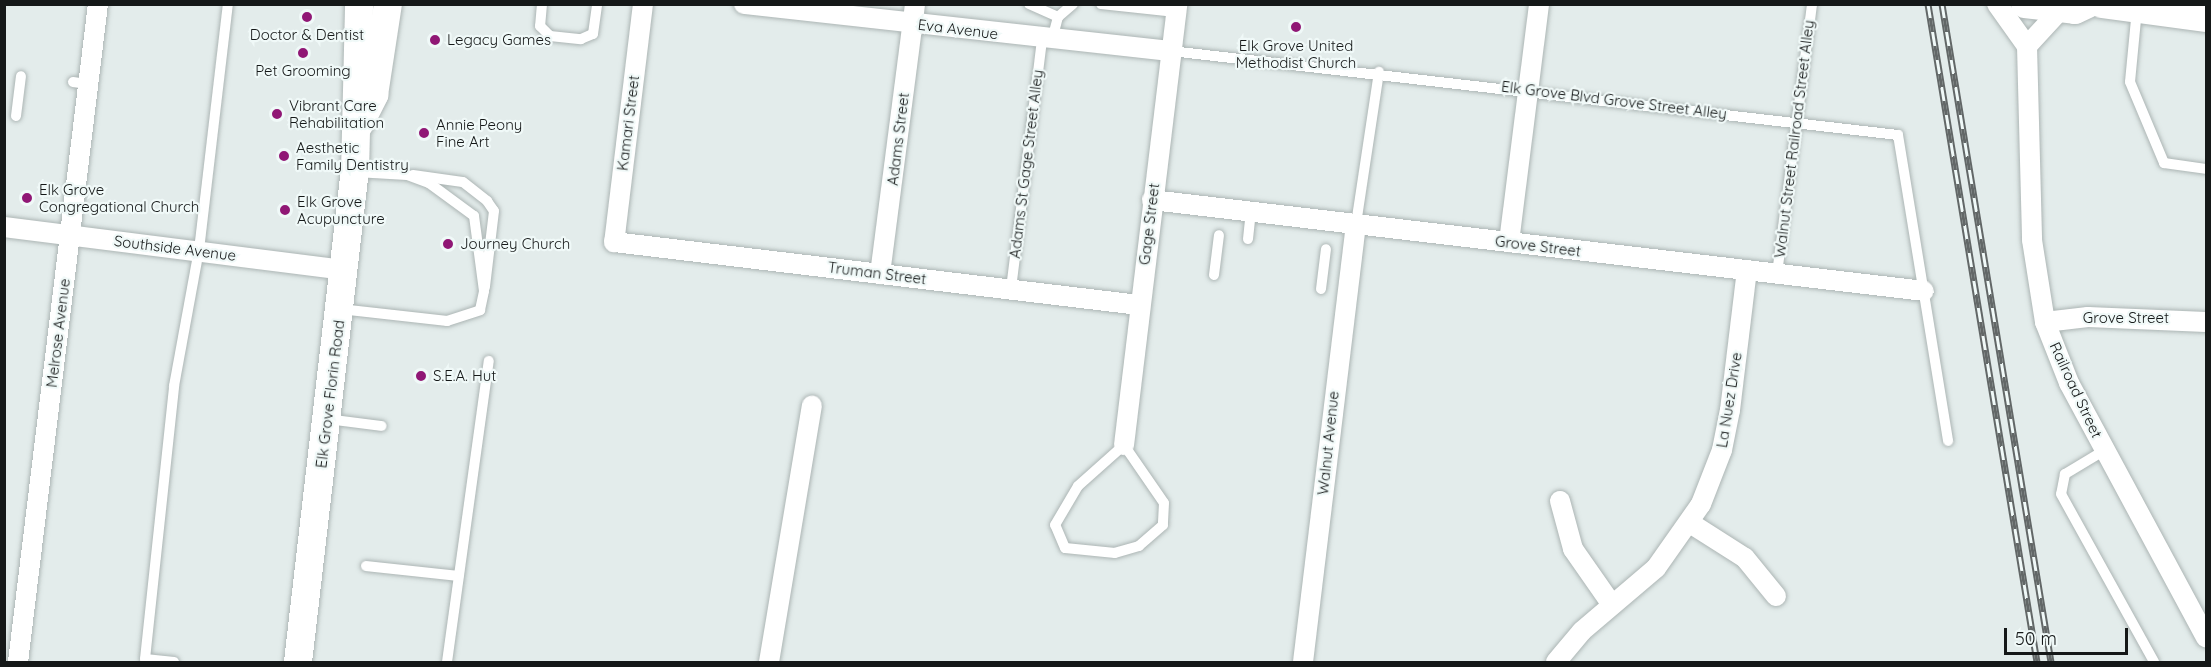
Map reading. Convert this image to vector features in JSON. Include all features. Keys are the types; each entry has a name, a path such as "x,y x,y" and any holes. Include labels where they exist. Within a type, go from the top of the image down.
{"main road":[{"name":"Elk Grove Florin Road","path":"298,663 355,172 359,125 354,91 359,4"},
{"name":"Elk Grove Florin Road","path":"359,125 374,95 388,4"},
{"path":"2025,4 2074,7"},
{"path":"2102,4 2204,13"}],"street":[{"name":"Melrose Avenue","path":"18,663 70,235 81,83 98,4"},
{"name":"Kamari Street","path":"614,242 643,4"},
{"name":"Eva Avenue","path":"744,4 1047,40 1171,51"},
{"name":"Adams Street","path":"880,274 915,4"},
{"path":"1509,242 1539,4"},
{"path":"1997,4 2027,46 2074,7"},
{"name":"Gage Street","path":"1124,444 1139,305 1177,8"},
{"name":"Railroad Street","path":"2027,46 2032,240 2045,322 2105,450 2206,637"},
{"name":"Grove Street","path":"1152,200 1924,291"},
{"name":"Walnut Avenue","path":"1303,663 1356,224"},
{"name":"Southside Avenue","path":"4,227 345,270"},
{"name":"Truman Street","path":"614,242 1139,305"},
{"name":"La Nuez Drive","path":"1556,663 1612,605 1656,568 1690,523 1722,450 1747,270"},
{"name":"Grove Street","path":"2045,322 2099,317 2206,321"},
{"path":"770,663 812,406"},
{"path":"1560,501 1573,549 1612,605"},
{"path":"1690,523 1744,558 1776,596"}],"lane":[{"path":"174,663 145,659 174,386 199,250 228,4"},
{"path":"542,4 540,26 550,36 581,39 593,34 597,4"},
{"path":"1029,4 1058,17 1073,4"},
{"path":"1101,4 1177,8"},
{"name":"Walnut Street Railroad Street Alley","path":"1777,274 1812,4"},
{"path":"2149,8 2130,82 2164,163 2206,169"},
{"name":"Adams St Gage Street Alley","path":"1011,289 1047,40 1058,17"},
{"name":"Elk Grove Blvd Grove Street Alley","path":"1171,51 1379,72 1898,135 1924,291"},
{"path":"1356,224 1379,72"},
{"path":"16,116 21,76"},
{"path":"340,309 447,321 480,310 494,212 488,201 463,182 407,175 355,172"},
{"path":"407,175 429,183 474,216 484,291"},
{"path":"1248,238 1251,212"},
{"path":"1214,275 1219,235"},
{"path":"1321,289 1326,249"},
{"path":"1924,291 1948,441"},
{"path":"447,663 489,361"},
{"path":"327,419 382,426"},
{"path":"1124,444 1164,503 1163,525 1139,546 1115,553 1065,548 1055,525 1078,486 1124,444"},
{"path":"2105,450 2065,474 2061,494 2154,663"},
{"path":"366,566 458,576"}],"railway":[{"path":"1928,4 2037,662"},
{"path":"1942,4 2051,662"}],"place":[{"name":"Doctor & Dentist","path":"307,17"},
{"name":"Elk Grove United Methodist Church","path":"1296,27"},
{"name":"Legacy Games","path":"435,40"},
{"name":"Pet Grooming","path":"303,53"},
{"name":"Vibrant Care Rehabilitation","path":"277,114"},
{"name":"Annie Peony Fine Art","path":"424,133"},
{"name":"Aesthetic Family Dentistry","path":"284,156"},
{"name":"Elk Grove Congregational Church","path":"27,198"},
{"name":"Elk Grove Acupuncture","path":"285,210"},
{"name":"Journey Church","path":"448,244"},
{"name":"S.E.A. Hut","path":"421,376"}]}
